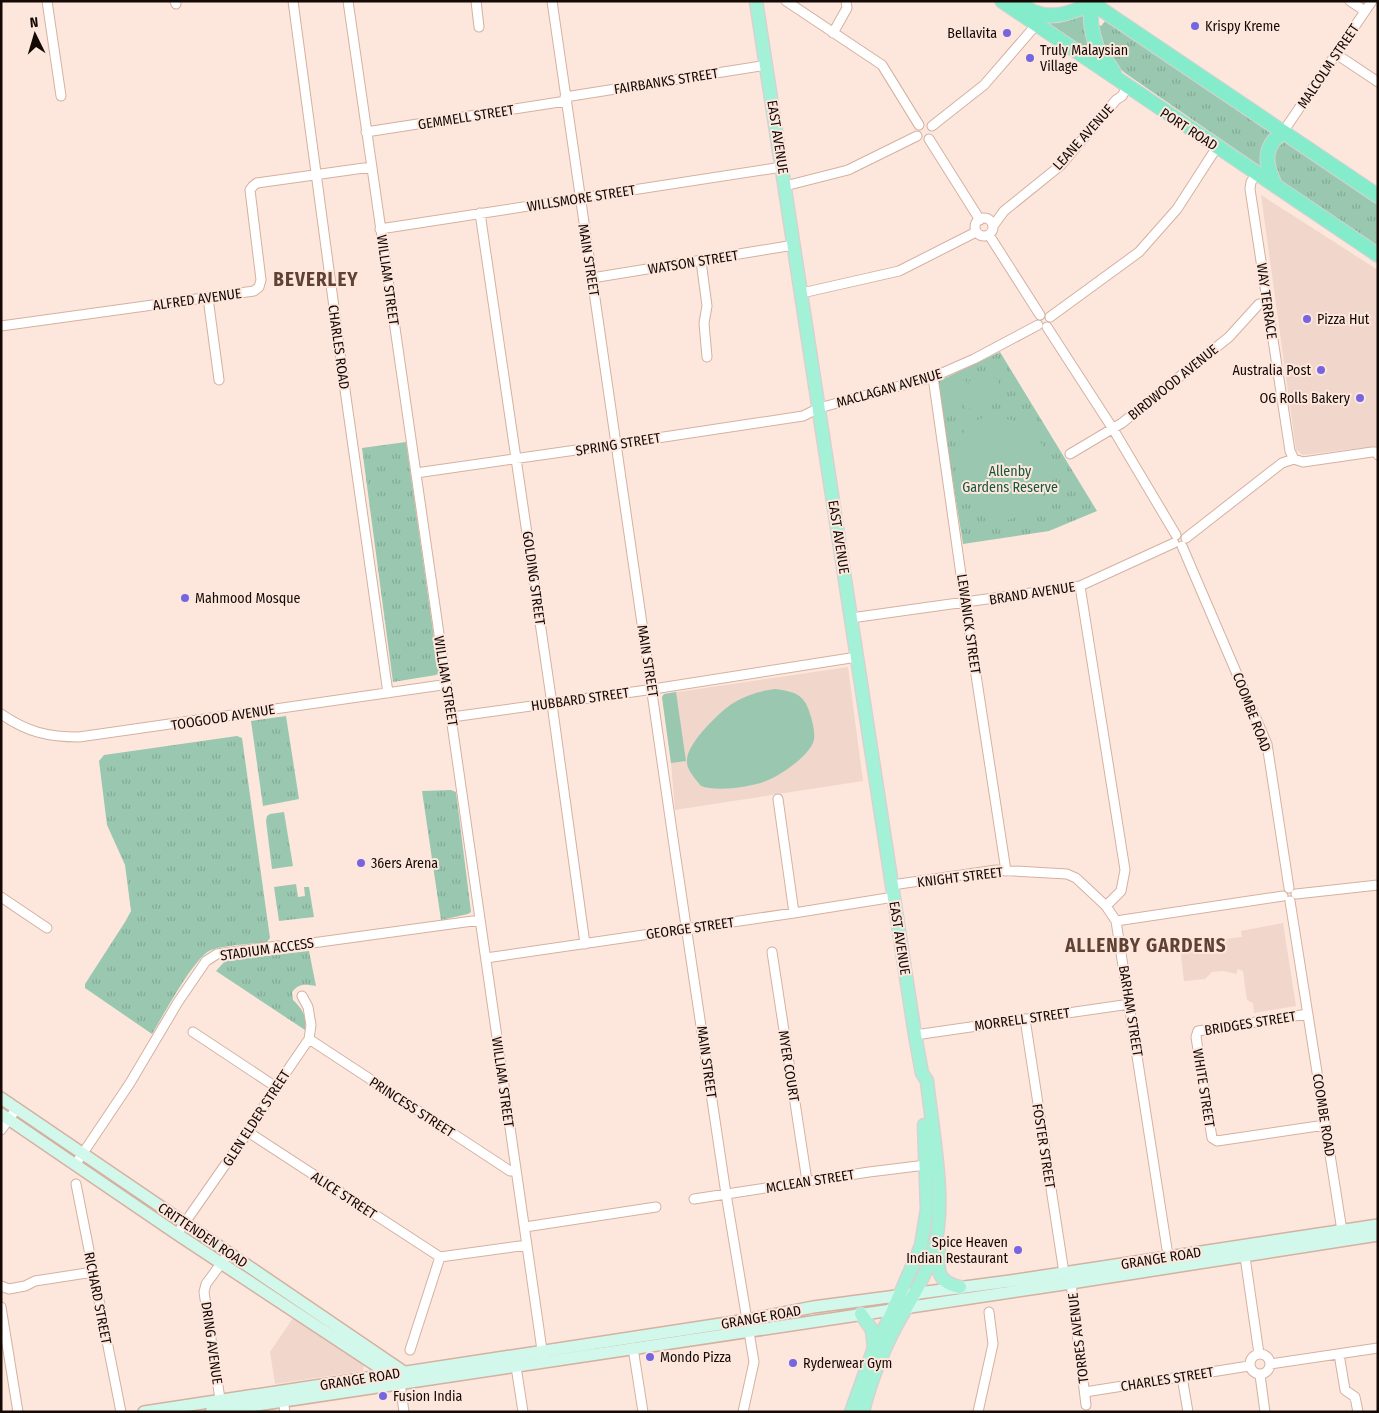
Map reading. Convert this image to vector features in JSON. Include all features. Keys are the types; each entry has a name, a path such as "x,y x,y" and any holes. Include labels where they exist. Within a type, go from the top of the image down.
{"highway":[{"name":"PORT ROAD","path":"1002,1 1122,84 1378,255"},
{"path":"1016,1 1036,13 1051,14 1069,14 1090,2"},
{"path":"1051,14 1062,9 1064,1"},
{"path":"1090,2 1090,18 1100,53 1122,84"},
{"path":"1090,2 1378,196"},
{"path":"1275,185 1268,168 1268,153 1272,143 1283,132"}],"main road":[{"name":"EAST AVENUE","path":"756,1 915,1035 922,1073 927,1081 935,1146 940,1212 938,1232 931,1258 904,1301"},
{"name":"EAST AVENUE","path":"904,1301 924,1234 927,1209 924,1127 919,1083 922,1073"},
{"name":"CRITTENDEN ROAD","path":"1,1098 229,1253 402,1378"},
{"name":"CRITTENDEN ROAD","path":"5,1116 177,1234 389,1374"},
{"name":"GRANGE ROAD","path":"543,1356 633,1348 748,1325 798,1310 1071,1283 1169,1262 1343,1235 1378,1225"},
{"path":"938,1232 939,1273 945,1281 960,1287"},
{"name":"GRANGE ROAD","path":"1343,1235 1378,1235"},
{"name":"GRANGE ROAD","path":"144,1412 283,1401 402,1378 748,1325 861,1314 960,1287 1064,1273 1169,1262"},
{"path":"851,1412 874,1348 904,1301"},
{"path":"863,1412 882,1356 904,1301"},
{"path":"861,1314 872,1330 874,1348"},
{"path":"363,1378 371,1370 370,1362"},
{"name":"GRANGE ROAD","path":"283,1401 363,1378 389,1374 402,1378"}],"street":[{"path":"47,1 60,96"},
{"name":"CHARLES ROAD","path":"293,1 388,693"},
{"name":"WILLIAM STREET","path":"348,1 543,1356"},
{"path":"476,1 479,27"},
{"name":"MAIN STREET","path":"552,1 726,1194 754,1362 743,1412"},
{"path":"786,1 882,65 919,124"},
{"path":"833,33 847,8 846,1"},
{"path":"1350,1 1365,11"},
{"name":"MALCOLM STREET","path":"1283,132 1372,1"},
{"path":"932,126 984,85 1036,25"},
{"path":"1336,54 1378,82"},
{"name":"FAIRBANKS STREET","path":"566,99 767,65"},
{"name":"LEANE AVENUE","path":"991,231 1004,211 1060,165 1116,100 1122,96 1122,84"},
{"name":"GEMMELL STREET","path":"366,132 566,99"},
{"path":"919,124 927,123 932,126"},
{"path":"919,124 916,129 917,136 922,140 929,139"},
{"path":"929,139 933,132 932,126"},
{"path":"785,186 848,170 917,136"},
{"path":"929,139 980,220"},
{"name":"MACLAGAN AVENUE","path":"819,408 933,377 974,359 1045,323 1139,252 1177,209 1217,147"},
{"name":"ALFRED AVENUE","path":"1,326 254,291 259,287 261,280 250,190 253,186 257,183 372,167"},
{"name":"WILLSMORE STREET","path":"380,229 782,167"},
{"name":"WAY TERRACE","path":"1257,174 1251,182 1250,189 1290,452 1294,459"},
{"name":"GOLDING STREET","path":"480,213 585,944"},
{"path":"976,232 976,225 980,220 988,219 991,231 1040,315 1046,314 1045,323"},
{"path":"976,232 981,235 991,231"},
{"path":"802,293 899,271 976,232"},
{"name":"WATSON STREET","path":"592,278 794,245"},
{"path":"701,261 707,306 704,323 707,357"},
{"path":"208,298 219,380"},
{"name":"BIRDWOOD AVENUE","path":"1070,454 1113,429 1229,337 1259,304 1267,302"},
{"name":"COOMBE ROAD","path":"1045,323 1113,429 1179,540 1267,744 1343,1235"},
{"name":"LEWANICK STREET","path":"933,377 1006,870"},
{"name":"SPRING STREET","path":"416,473 803,416 819,408"},
{"name":"BRAND AVENUE","path":"851,618 1080,586 1179,540 1282,463 1294,459 1303,462 1372,452 1376,452 1378,455"},
{"path":"1080,586 1124,870 1121,891 1106,906"},
{"name":"HUBBARD STREET","path":"452,717 552,704 857,657"},
{"name":"TOOGOOD AVENUE","path":"1,714 16,724 32,731 56,737 79,737 442,685 447,689"},
{"path":"778,799 794,913"},
{"name":"KNIGHT STREET","path":"893,891 996,870 1067,874 1076,878 1106,906"},
{"path":"1116,921 1290,895 1378,885"},
{"name":"GEORGE STREET","path":"486,958 794,913 893,891"},
{"path":"1,897 47,928"},
{"name":"BARHAM STREET","path":"1106,906 1116,921 1169,1262"},
{"name":"STADIUM ACCESS","path":"75,1165 130,1084 178,1002 210,957 217,954 278,946 283,947 480,920"},
{"name":"MYER COURT","path":"772,952 806,1181"},
{"path":"302,996 308,1007 311,1025 309,1039"},
{"name":"MORRELL STREET","path":"915,1035 1130,1004"},
{"name":"BRIDGES STREET","path":"1196,1037 1198,1031 1308,1014"},
{"name":"FOSTER STREET","path":"1025,1019 1064,1273"},
{"path":"193,1032 276,1087"},
{"name":"WHITE STREET","path":"1196,1037 1212,1138 1217,1141 1325,1125"},
{"name":"PRINCESS STREET","path":"309,1039 510,1171 516,1170"},
{"name":"GLEN ELDER STREET","path":"177,1234 248,1132 309,1039"},
{"path":"1,1130 5,1116 17,1108"},
{"name":"ALICE STREET","path":"248,1132 440,1257"},
{"name":"MCLEAN STREET","path":"694,1199 806,1181 926,1165"},
{"name":"RICHARD STREET","path":"76,1184 121,1412"},
{"path":"525,1227 656,1207"},
{"path":"410,1350 440,1257 527,1244"},
{"path":"1244,1250 1259,1354"},
{"name":"DRING AVENUE","path":"218,1407 204,1292 206,1284 229,1253"},
{"path":"1,1286 9,1289 25,1286 34,1281 93,1272"},
{"name":"TORRES AVENUE","path":"1064,1273 1071,1283 1086,1405"},
{"path":"1,1307 18,1412"},
{"path":"978,1412 993,1344 989,1312"},
{"path":"633,1348 643,1412"},
{"path":"1270,1364 1378,1348"},
{"path":"1259,1354 1266,1356 1270,1364 1267,1371 1260,1375 1254,1373 1249,1366 1251,1358 1259,1354"},
{"path":"1338,1354 1345,1390 1355,1397 1358,1412"},
{"path":"515,1361 523,1412"},
{"name":"CHARLES STREET","path":"1084,1392 1249,1366"},
{"path":"1260,1375 1265,1412"},
{"path":"1182,1377 1188,1412"},
{"path":"402,1378 404,1412"}],"shaded area":[{"path":"1261,195 1378,270 1378,446 1303,455 1296,450"},
{"path":"848,667 863,781 675,810 662,697 664,694"},
{"path":"1283,923 1296,1006 1254,1013 1253,1003 1247,1000 1243,971 1238,969 1236,974 1224,971 1212,972 1205,979 1184,981 1179,940 1206,936 1207,941 1242,937 1241,931"},
{"path":"293,1318 364,1365 363,1371 275,1384 270,1352"}],"green space":[{"path":"1077,14 1085,17 1096,57 1043,22"},
{"path":"1092,20 1101,26 1105,21 1272,130 1264,143 1264,169 1125,73 1111,61"},
{"path":"1284,137 1378,199 1378,247 1286,189 1271,170 1270,154"},
{"name":"Allenby Gardens Reserve","path":"1000,352 1097,511 1049,531 963,544 937,382"},
{"path":"992,370 1003,391 992,397 981,375"},
{"path":"979,376 990,398 979,403 968,382"},
{"path":"965,379 977,404 966,410 959,395 948,402 942,391"},
{"path":"985,417 1012,420 1031,428 1045,449 1046,472 1043,495 1029,512 1008,520 988,520 973,510 966,489 959,441 968,424"},
{"path":"406,442 439,673 393,682 362,448"},
{"path":"775,689 794,693 806,703 814,734 814,740 810,749 779,775 766,781 734,788 715,789 701,786 691,774 687,764 688,753 698,736 714,719 735,702 755,693"},
{"path":"676,692 686,761 671,763 662,697 664,694"},
{"path":"286,716 299,799 263,806 251,721"},
{"path":"237,736 242,738 270,938 267,942 228,946 209,951 186,977 152,1034 85,988 85,984 131,911 125,865 107,825 99,761 104,755"},
{"path":"451,790 456,792 471,912 441,920 422,791"},
{"path":"284,812 293,866 272,869 267,816"},
{"path":"296,884 298,897 305,896 304,887 309,887 314,917 279,921 274,887"},
{"path":"309,951 316,986 303,985 297,987 292,992 293,1000 304,1014 305,1030 216,971 225,961"}],"place":[{"name":"Krispy Kreme","path":"1195,26"},
{"name":"Bellavita","path":"1007,33"},
{"name":"Truly Malaysian Village","path":"1030,58"},
{"name":"Pizza Hut","path":"1307,319"},
{"name":"Australia Post","path":"1321,370"},
{"name":"OG Rolls Bakery","path":"1360,398"},
{"name":"Mahmood Mosque","path":"185,598"},
{"name":"36ers Arena","path":"361,863"},
{"name":"Spice Heaven Indian Restaurant","path":"1018,1250"},
{"name":"Mondo Pizza","path":"650,1357"},
{"name":"Ryderwear Gym","path":"793,1363"},
{"name":"Fusion India","path":"383,1396"}],"district":[{"name":"BEVERLEY","path":"316,279"},
{"name":"ALLENBY GARDENS","path":"1146,945"}]}
